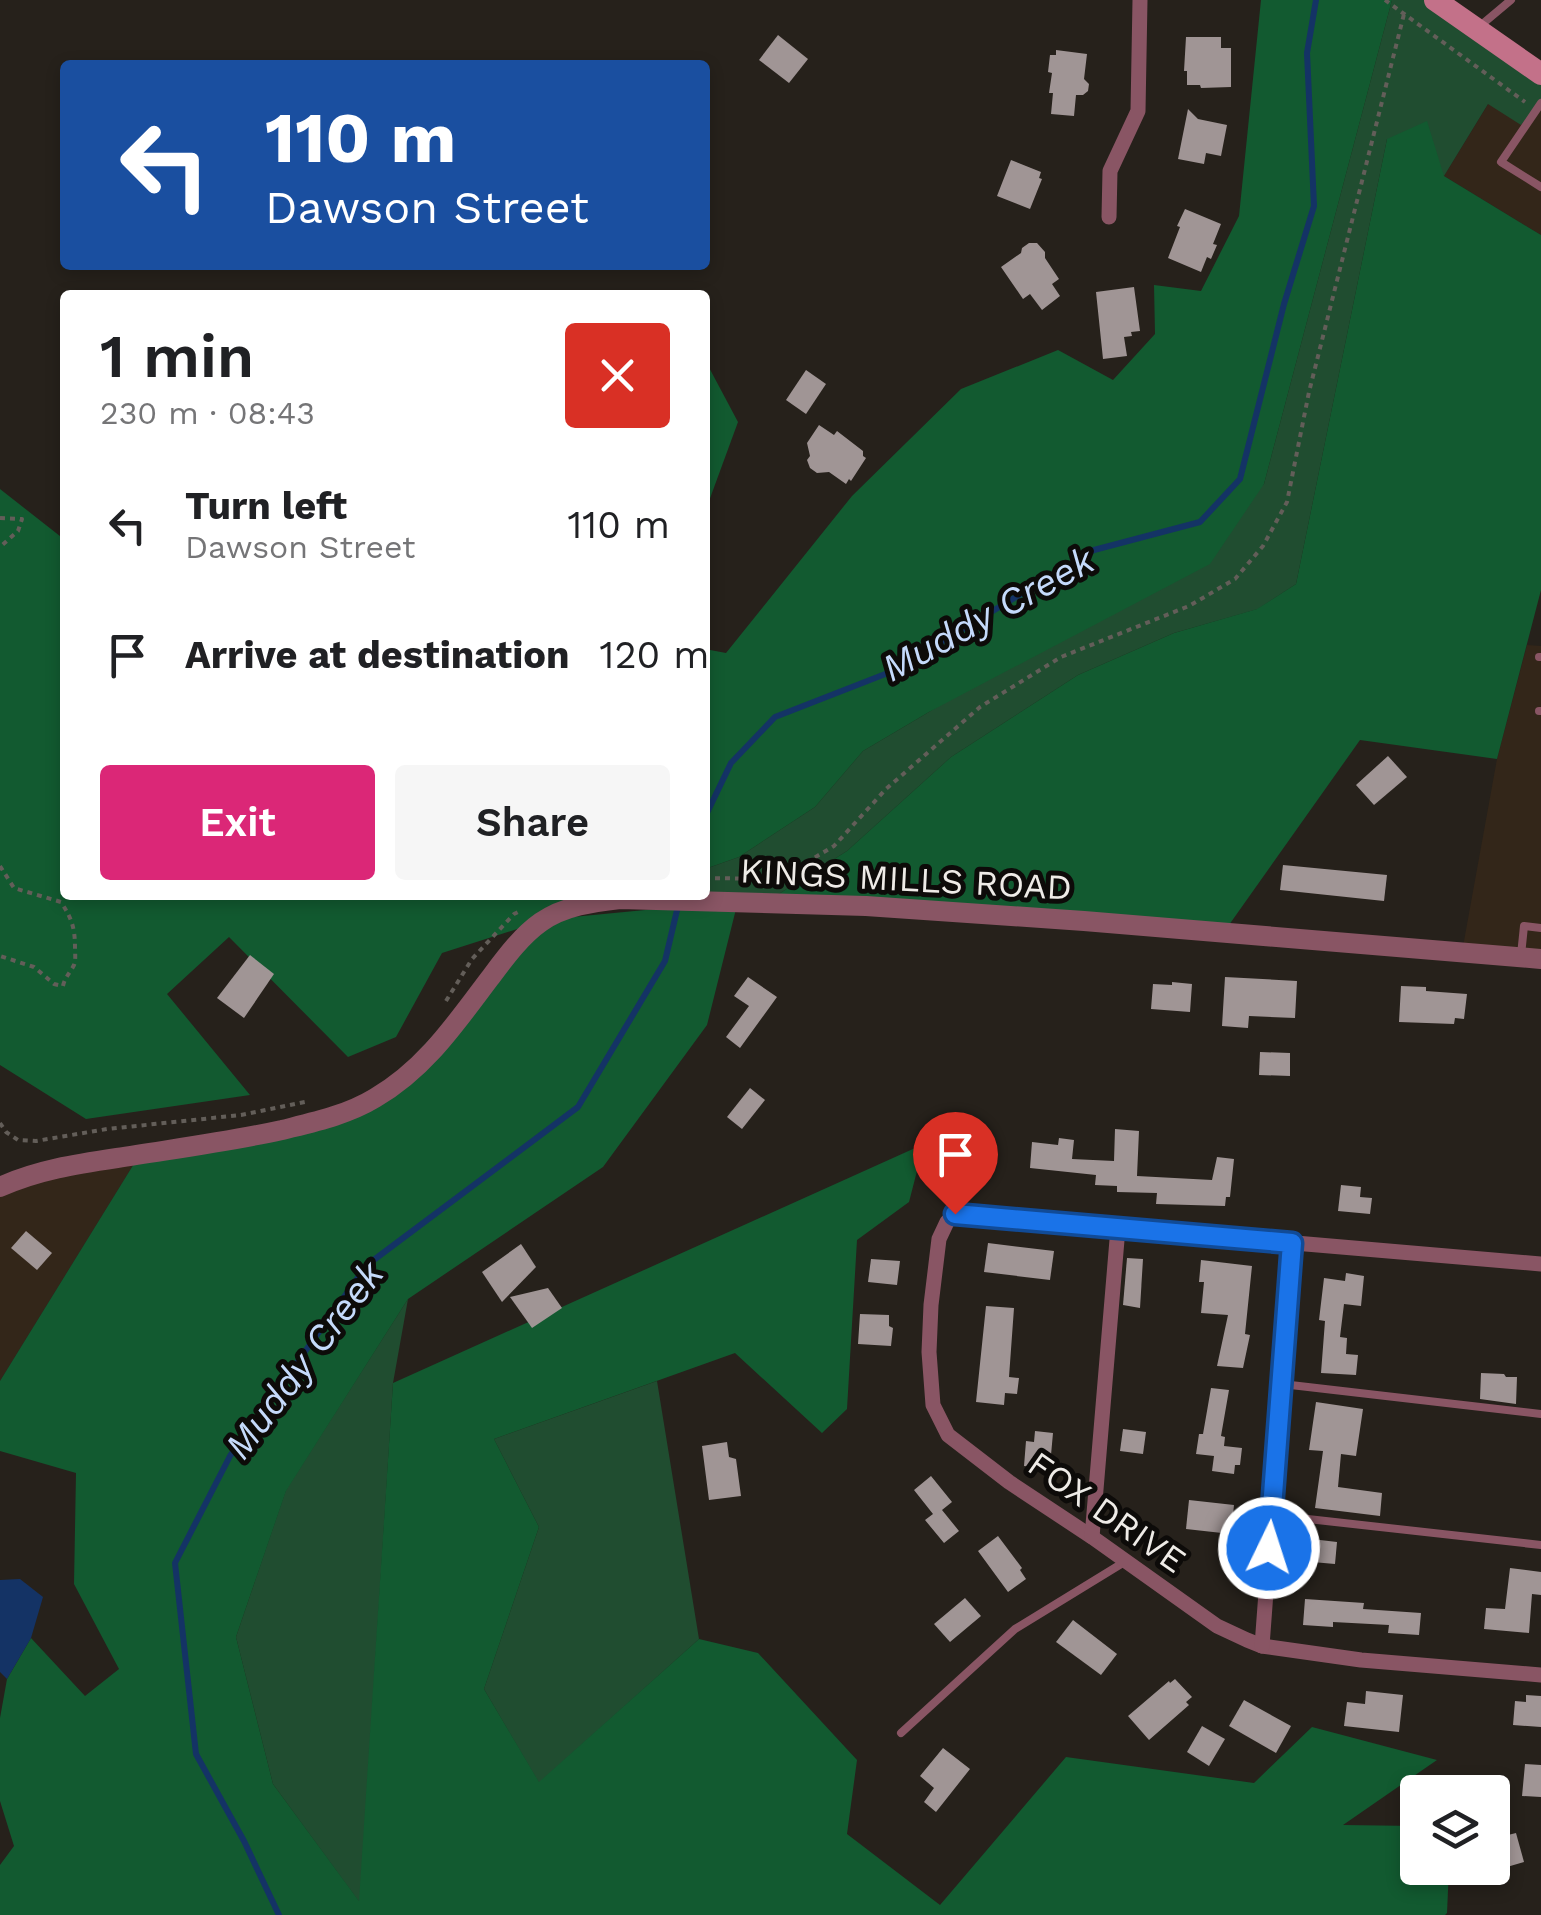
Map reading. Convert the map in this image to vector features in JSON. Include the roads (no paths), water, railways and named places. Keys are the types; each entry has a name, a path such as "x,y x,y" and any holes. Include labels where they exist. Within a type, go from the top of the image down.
{"main road":[{"path":"1436,0 1466,15 1541,74"}],"street":[{"path":"1110,217 1110,172 1138,111 1140,0"},
{"name":"KINGS MILLS ROAD","path":"1,1183 80,1164 319,1122 372,1100 422,1063 531,930 562,911 610,900"},
{"name":"KINGS MILLS ROAD","path":"679,900 866,906 1047,918 1531,958"},
{"name":"FOX DRIVE","path":"1118,1228 955,1214 947,1222 939,1239 931,1305 930,1378 933,1406 948,1435 1216,1626 1262,1646 1361,1660 1541,1675"},
{"path":"1092,1536 1118,1228 1541,1264"},
{"path":"1262,1646 1292,1243"}],"lane":[{"path":"1466,15 1511,0"},
{"path":"1538,106 1501,162 1541,188"},
{"path":"1531,958 1524,926 1541,928"},
{"path":"1282,1384 1541,1414"},
{"path":"1272,1516 1541,1545"},
{"path":"901,1732 1015,1629 1126,1561"}],"water":[{"path":"20,1579 43,1597 31,1638 7,1679 0,1672 0,1580"}],"waterway":[{"name":"Muddy Creek","path":"710,807 731,763 775,717 893,671 1094,550 1200,522 1240,479 1284,304 1314,206 1307,53 1316,0"},
{"name":"Muddy Creek","path":"279,1915 196,1754 175,1563 230,1456 367,1265 578,1107 665,961 678,906"}]}
